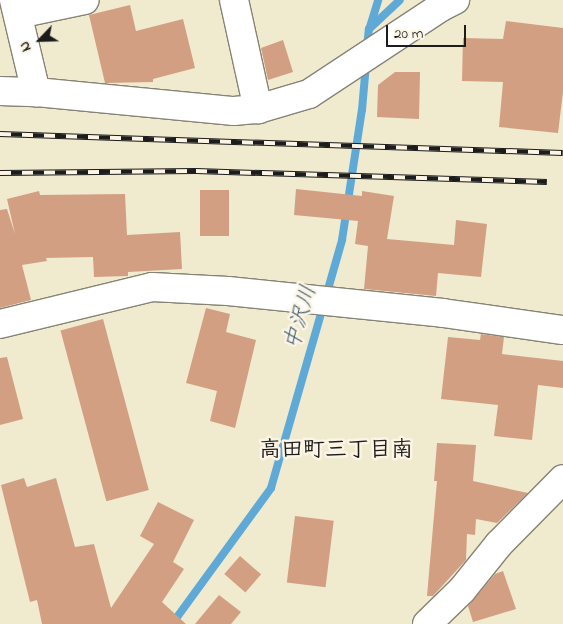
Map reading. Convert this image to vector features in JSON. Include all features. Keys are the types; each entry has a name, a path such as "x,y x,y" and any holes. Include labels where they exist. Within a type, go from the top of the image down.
{"street":[{"path":"36,92 16,7 85,0"},
{"path":"234,0 258,109"},
{"path":"0,91 36,92 234,111 258,109 309,94 441,6 454,0"},
{"path":"0,324 152,287 228,291 443,313 563,330"},
{"path":"426,624 462,590 498,544 563,479"}],"building":[{"path":"130,5 136,31 183,19 195,68 153,79 153,82 105,83 89,15"},
{"path":"506,21 563,28 563,92 558,133 499,127 503,82 462,81 463,38 503,39"},
{"path":"283,40 293,72 268,80 261,48"},
{"path":"395,72 420,72 419,119 377,117 378,85"},
{"path":"296,189 362,196 362,191 394,196 387,239 454,245 456,220 487,224 481,277 438,273 436,296 364,289 368,246 355,244 358,221 294,215"},
{"path":"200,190 229,190 229,236 200,236"},
{"path":"39,191 40,195 125,194 127,235 180,232 182,269 128,272 128,276 94,277 93,257 46,258 47,261 22,265 31,300 0,308 0,210 7,209 15,234 7,199"},
{"path":"206,308 230,314 226,332 256,340 235,428 210,421 217,391 186,383"},
{"path":"103,319 149,490 106,501 60,330"},
{"path":"481,334 504,337 502,354 563,361 563,388 538,385 532,440 494,436 498,405 441,399 448,337 480,340"},
{"path":"7,357 23,419 0,425 0,358"},
{"path":"437,443 476,445 473,481 528,493 497,523 476,519 475,535 467,534 466,560 433,596 427,596 437,481 434,481"},
{"path":"24,478 27,487 56,478 75,547 94,544 111,608 154,544 140,536 158,502 194,520 173,562 184,569 162,602 186,624 42,624 37,600 30,602 1,485"},
{"path":"295,516 334,521 326,587 287,583"},
{"path":"240,556 261,574 245,592 224,574"},
{"path":"503,571 516,609 473,622 468,606 495,574"},
{"path":"219,595 241,612 231,624 195,624"}],"waterway":[{"path":"370,27 378,0"},
{"name":"中沢川","path":"367,47 369,29 400,0"},
{"name":"中沢川","path":"172,624 271,488 342,240 362,110 366,64"}],"railway":[{"path":"0,134 563,153"},
{"path":"0,173 196,171 547,182"}],"district":[{"name":"高田町三丁目南","path":"336,452"}]}
